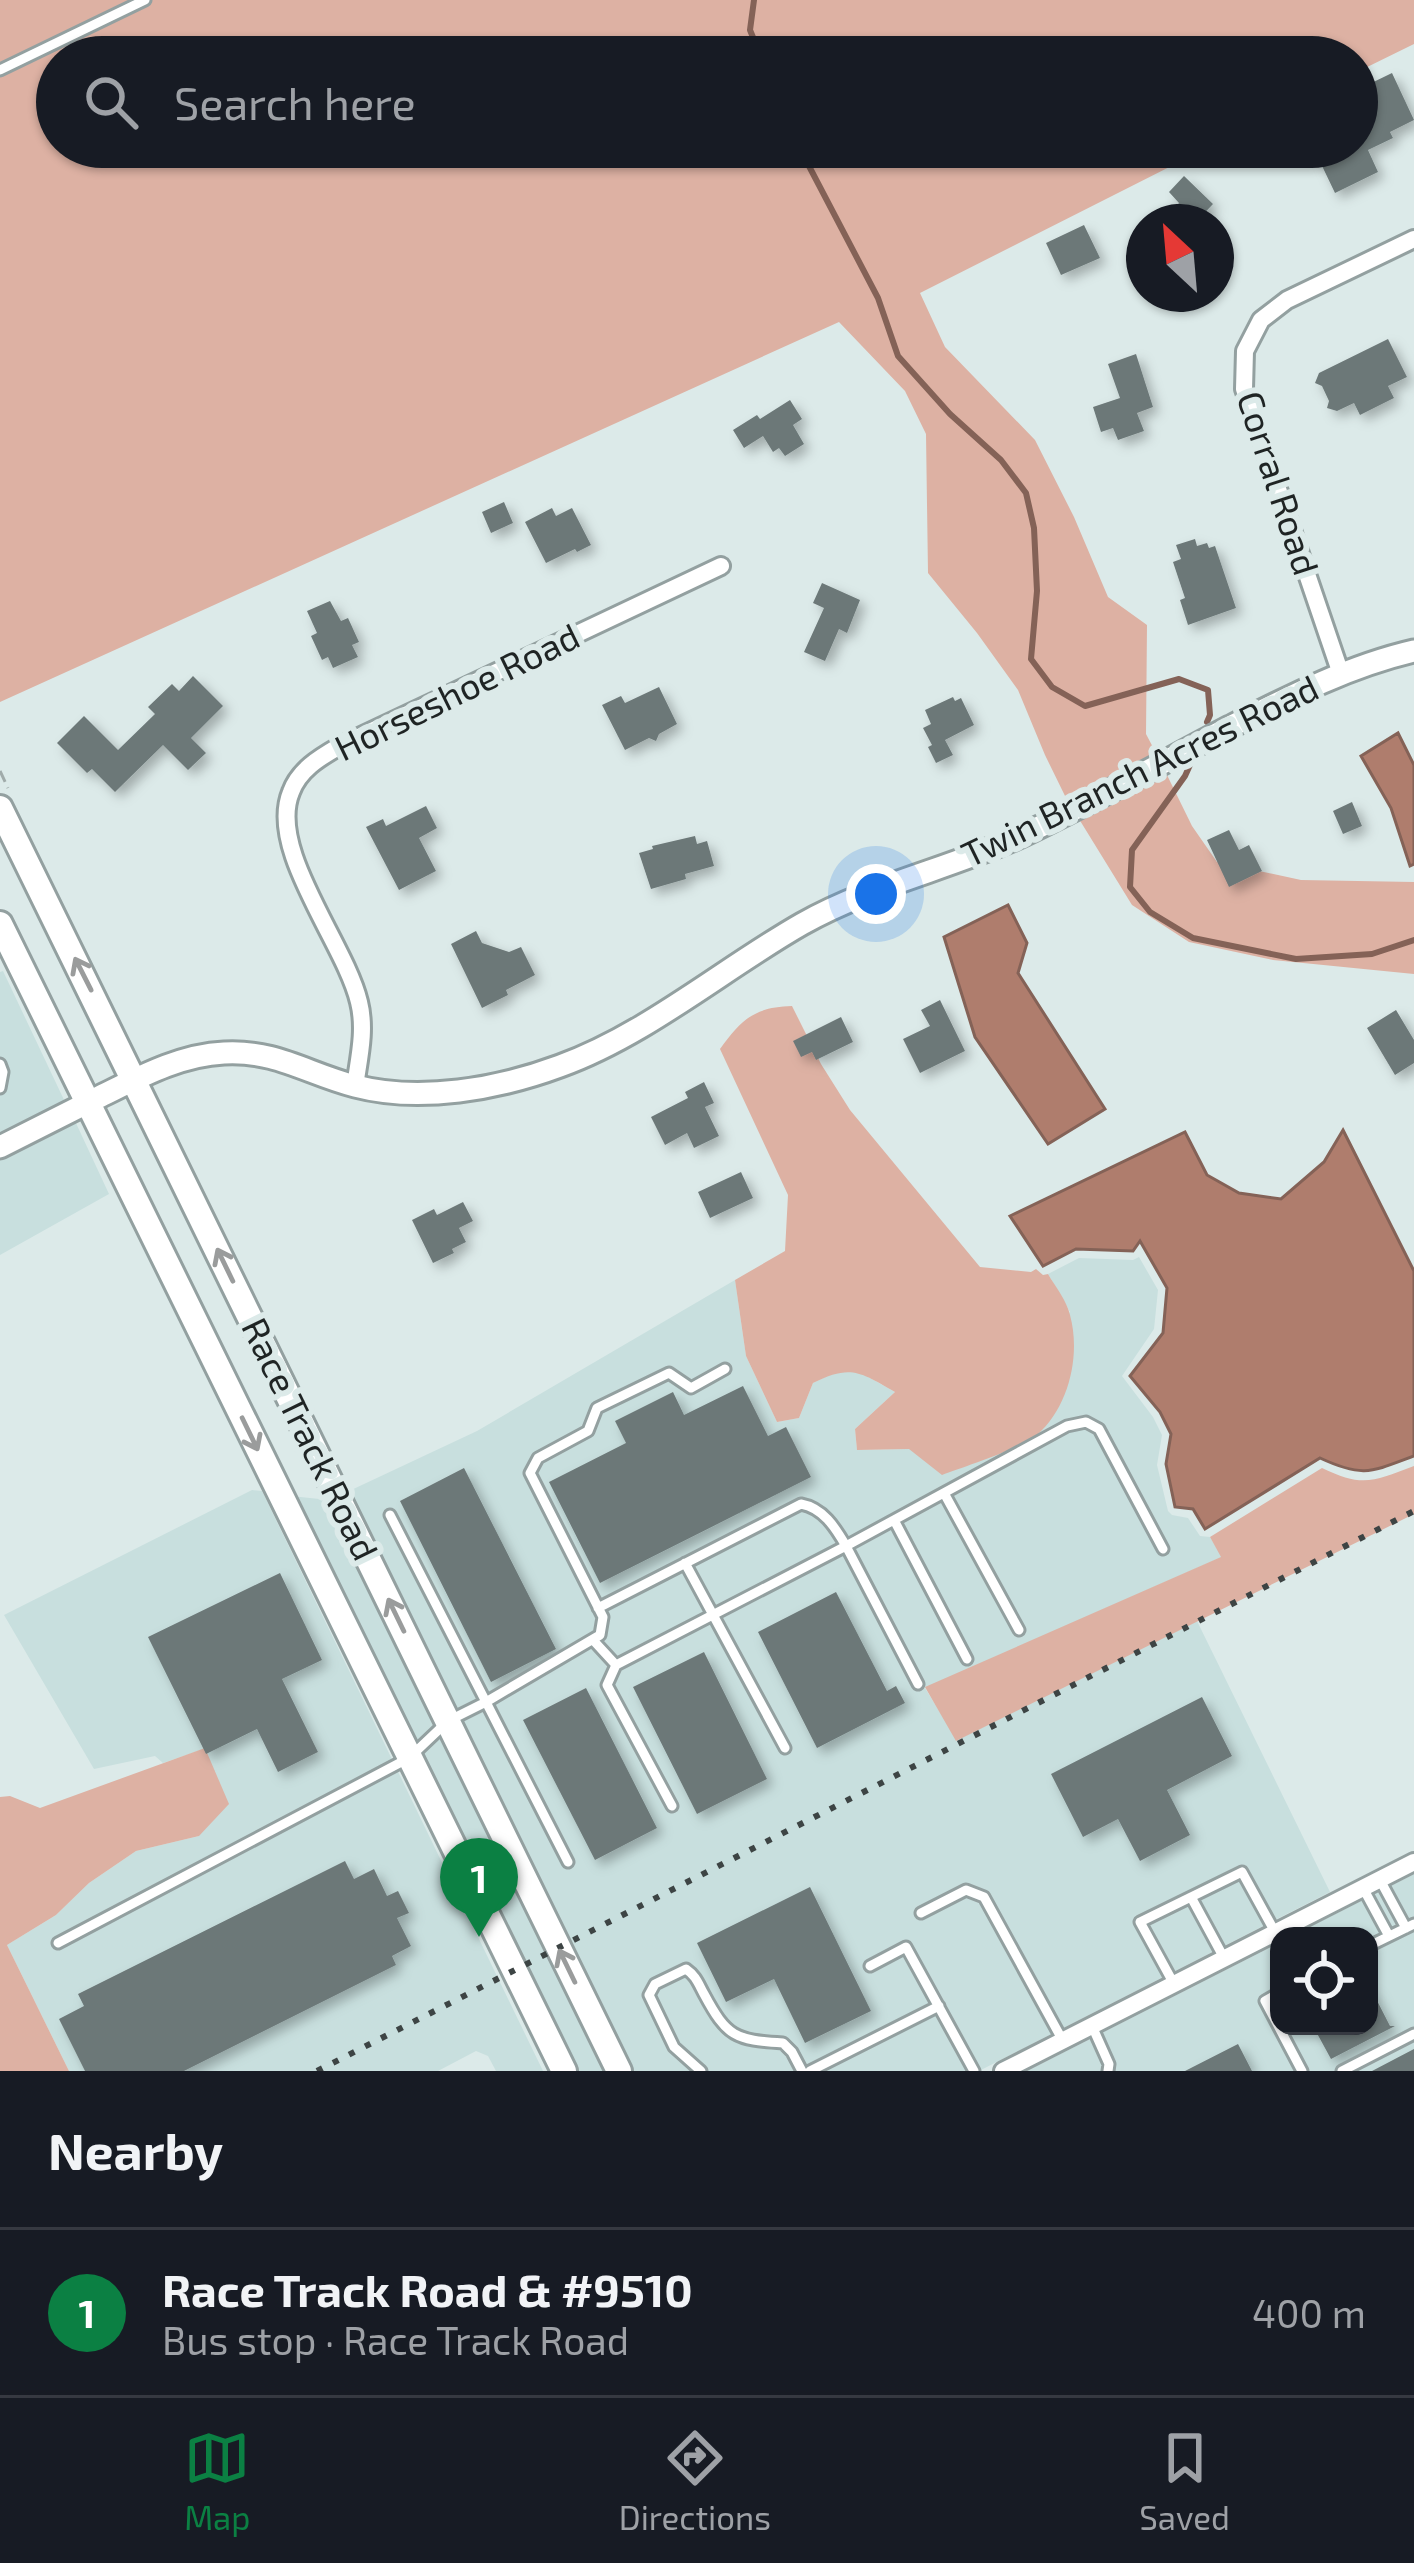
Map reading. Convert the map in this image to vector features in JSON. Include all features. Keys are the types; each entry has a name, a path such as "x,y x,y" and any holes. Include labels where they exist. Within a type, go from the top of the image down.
{"main road":[{"name":"Race Track Road","path":"0,808 619,2071"},
{"name":"Race Track Road","path":"0,924 564,2071"}],"street":[{"name":"Corral Road","path":"1341,674 1244,389 1245,352 1261,320 1287,300 1414,239"},
{"name":"Horseshoe Road","path":"355,1086 362,1036 360,1004 288,838 287,803 302,773 338,747 721,566"},
{"name":"Twin Branch Acres Road","path":"0,1147 135,1079 194,1056 245,1053 292,1062 355,1086 434,1093 498,1083 563,1065 634,1030 833,907 1018,837 1269,707 1341,674 1414,651"},
{"path":"1285,1927 1414,1862"},
{"path":"1004,2071 1270,1935"}],"lane":[{"path":"70,36 145,0"},
{"path":"0,70 36,53"},
{"path":"0,1064 0,1088"},
{"path":"58,1942 409,1758 448,1721 600,1635 603,1618 530,1473 538,1458 588,1431 597,1408 669,1373 691,1388 725,1369"},
{"path":"672,1806 607,1685 616,1665 1067,1426 1086,1422 1100,1429 1163,1549"},
{"path":"944,1493 1019,1630"},
{"path":"598,1608 801,1504 815,1506 846,1546 918,1684"},
{"path":"390,1515 568,1862"},
{"path":"894,1520 967,1659"},
{"path":"685,1563 785,1748"},
{"path":"593,1640 616,1665"},
{"path":"1174,1984 1140,1922 1243,1872 1272,1927"},
{"path":"1371,1883 1410,1926 1378,1942"},
{"path":"1371,1883 1389,1936"},
{"path":"920,1913 966,1890 984,1898 1063,2041"},
{"path":"1191,1897 1224,1958"},
{"path":"870,1966 906,1947 974,2071"},
{"path":"701,2071 674,2047 649,1995 655,1984 686,1970 694,1974 717,2019 731,2032 750,2042 783,2044 806,2071 939,2006"},
{"path":"1091,2026 1108,2071"},
{"path":"1342,2071 1414,2034"},
{"path":"1283,2035 1302,2071"}],"shaded area":[{"path":"0,0 1414,0 1414,44 1378,62 1378,36 36,36 36,168 1167,168 920,293 945,347 1035,440 1108,597 1147,625 1146,734 1156,753 1067,800 1018,690 928,573 926,434 905,391 839,322 0,702"},
{"path":"1398,733 1414,765 1414,864 1410,866 1391,808 1361,756"},
{"path":"1166,773 1192,826 1217,862 1301,880 1414,882 1414,974 1273,960 1189,942 1132,905 1079,819"},
{"path":"1008,905 1027,943 1018,973 1105,1109 1048,1144 975,1037 944,937"},
{"path":"0,972 65,1102 0,1134"},
{"path":"792,1006 850,1110 980,1267 1036,1269 1048,1274 1064,1299 1073,1330 1070,1380 1057,1410 1029,1440 942,1475 909,1449 857,1450 855,1429 895,1392 864,1375 846,1372 813,1383 799,1418 777,1422 746,1356 735,1280 785,1251 788,1195 720,1049 750,1017"},
{"path":"75,1121 109,1194 0,1255 0,1159"},
{"path":"1343,1130 1414,1271 1414,1456 1367,1470 1320,1458 1205,1529 1193,1509 1175,1507 1166,1464 1171,1434 1160,1412 1130,1376 1163,1333 1167,1288 1140,1241 1133,1251 1076,1249 1043,1266 1010,1216 1185,1132 1207,1175 1239,1193 1281,1199 1324,1162"},
{"path":"1139,1257 1158,1290 1154,1329 1122,1376 1162,1435 1157,1465 1168,1511 1188,1518 1200,1536 1210,1537 1222,1557 925,1688 957,1740 1197,1621 1330,1892 979,2071 630,2071 347,1492 477,1431 735,1280 746,1356 777,1422 799,1418 813,1383 833,1373 856,1370 895,1392 855,1429 857,1450 909,1449 1070,1312 1048,1274 1079,1258"},
{"path":"1414,1466 1414,1514 956,1741 925,1687 1221,1557 1210,1537 1322,1468 1368,1480"},
{"path":"252,1490 262,1491 543,2071 496,2071 488,2056 476,2051 438,2071 69,2071 7,1945 56,1915 89,1883 136,1851 199,1836 204,1749 163,1763 155,1756 94,1769 4,1615"},
{"path":"291,1496 329,1500 608,2071 574,2071"},
{"path":"205,1748 229,1804 199,1836 136,1851 89,1883 56,1915 7,1945 69,2071 0,2071 0,1797 10,1796 40,1808"},
{"path":"1414,1874 1414,2071 1027,2071 1270,1948 1270,2035 1378,2035 1378,1927 1310,1927"}],"building":[{"path":"1392,73 1414,120 1390,132 1393,138 1378,145 1378,80"},
{"path":"1323,168 1376,168 1378,172 1335,193"},
{"path":"1184,176 1213,204 1178,204 1169,192"},
{"path":"1084,225 1100,258 1061,275 1046,243"},
{"path":"1388,339 1407,377 1388,386 1394,398 1360,415 1354,403 1337,411 1327,408 1322,386 1315,383 1319,373"},
{"path":"1136,354 1153,407 1137,413 1144,431 1118,440 1113,428 1101,432 1093,407 1120,398 1108,364"},
{"path":"790,400 802,419 793,425 804,444 785,456 779,448 773,452 763,436 744,448 733,430"},
{"path":"504,502 513,523 491,533 482,512"},
{"path":"552,508 556,516 572,508 591,545 546,563 525,522"},
{"path":"1195,539 1197,546 1215,546 1236,608 1188,625 1173,562 1181,559 1176,545"},
{"path":"822,583 860,600 847,633 839,629 825,661 804,652 824,608 813,603"},
{"path":"330,601 341,621 348,618 359,642 352,645 358,657 333,668 328,657 322,660 311,636 317,633 307,611"},
{"path":"193,676 223,706 191,738 206,753 188,770 163,745 115,792 57,743 84,716 118,750 155,714 148,707 172,684 179,691"},
{"path":"659,687 677,724 656,741 649,738 625,750 602,705 621,696 625,703"},
{"path":"953,697 955,701 961,698 974,725 945,740 953,755 936,763 923,728 931,724 925,710"},
{"path":"1352,802 1362,826 1343,834 1333,811"},
{"path":"426,806 437,828 419,838 436,871 399,890 366,827 383,819 386,826"},
{"path":"1229,830 1239,850 1249,845 1262,871 1229,887 1207,840"},
{"path":"695,836 697,844 707,841 714,866 651,889 639,853"},
{"path":"476,931 482,943 509,952 521,947 535,975 482,1008 451,944"},
{"path":"940,1000 965,1051 920,1073 903,1039 930,1026 921,1010"},
{"path":"1396,1010 1414,1040 1414,1063 1395,1075 1367,1028"},
{"path":"841,1017 853,1042 816,1060 812,1052 801,1057 793,1041"},
{"path":"704,1082 714,1103 705,1107 719,1136 694,1148 687,1133 665,1145 651,1117 688,1098 685,1092"},
{"path":"741,1172 753,1198 710,1218 698,1192"},
{"path":"463,1202 473,1221 459,1228 466,1242 433,1263 412,1220 434,1209 437,1215"},
{"path":"743,1386 768,1436 786,1427 811,1477 600,1583 549,1482 626,1443 615,1421 673,1392 684,1415"},
{"path":"464,1468 556,1649 491,1682 400,1501"},
{"path":"280,1573 322,1660 282,1679 318,1752 278,1772 257,1729 206,1754 148,1637"},
{"path":"836,1592 887,1691 896,1686 905,1703 817,1748 758,1632"},
{"path":"704,1652 767,1779 697,1814 633,1687"},
{"path":"586,1688 657,1828 595,1860 523,1720"},
{"path":"1202,1697 1232,1756 1167,1790 1190,1835 1140,1861 1118,1819 1083,1837 1051,1774"},
{"path":"345,1861 354,1879 374,1869 387,1896 398,1891 409,1913 397,1918 411,1946 392,1956 396,1965 184,2071 85,2071 59,2019 84,2006 78,1994"},
{"path":"810,1887 871,2011 805,2043 774,1979 726,2002 697,1943"},
{"path":"1378,2003 1390,2026 1395,2026 1378,2035"},
{"path":"1318,2035 1378,2035 1331,2059"},
{"path":"1238,2044 1252,2071 1185,2071"},
{"path":"1414,2049 1414,2071 1372,2071"}],"waterway":[{"path":"752,36 754,0"},
{"path":"810,168 878,298 898,356 950,414 1001,460 1026,493 1034,528 1037,591 1031,659 1052,687 1085,706 1179,679 1208,690 1207,722"},
{"path":"1190,765 1132,850 1130,887 1150,912 1193,938 1296,959 1372,954 1414,940"}],"railway":[{"path":"317,2071 1414,1511"}],"place":[{"name":"Race Track Road & #9510","path":"479,1937"}]}
